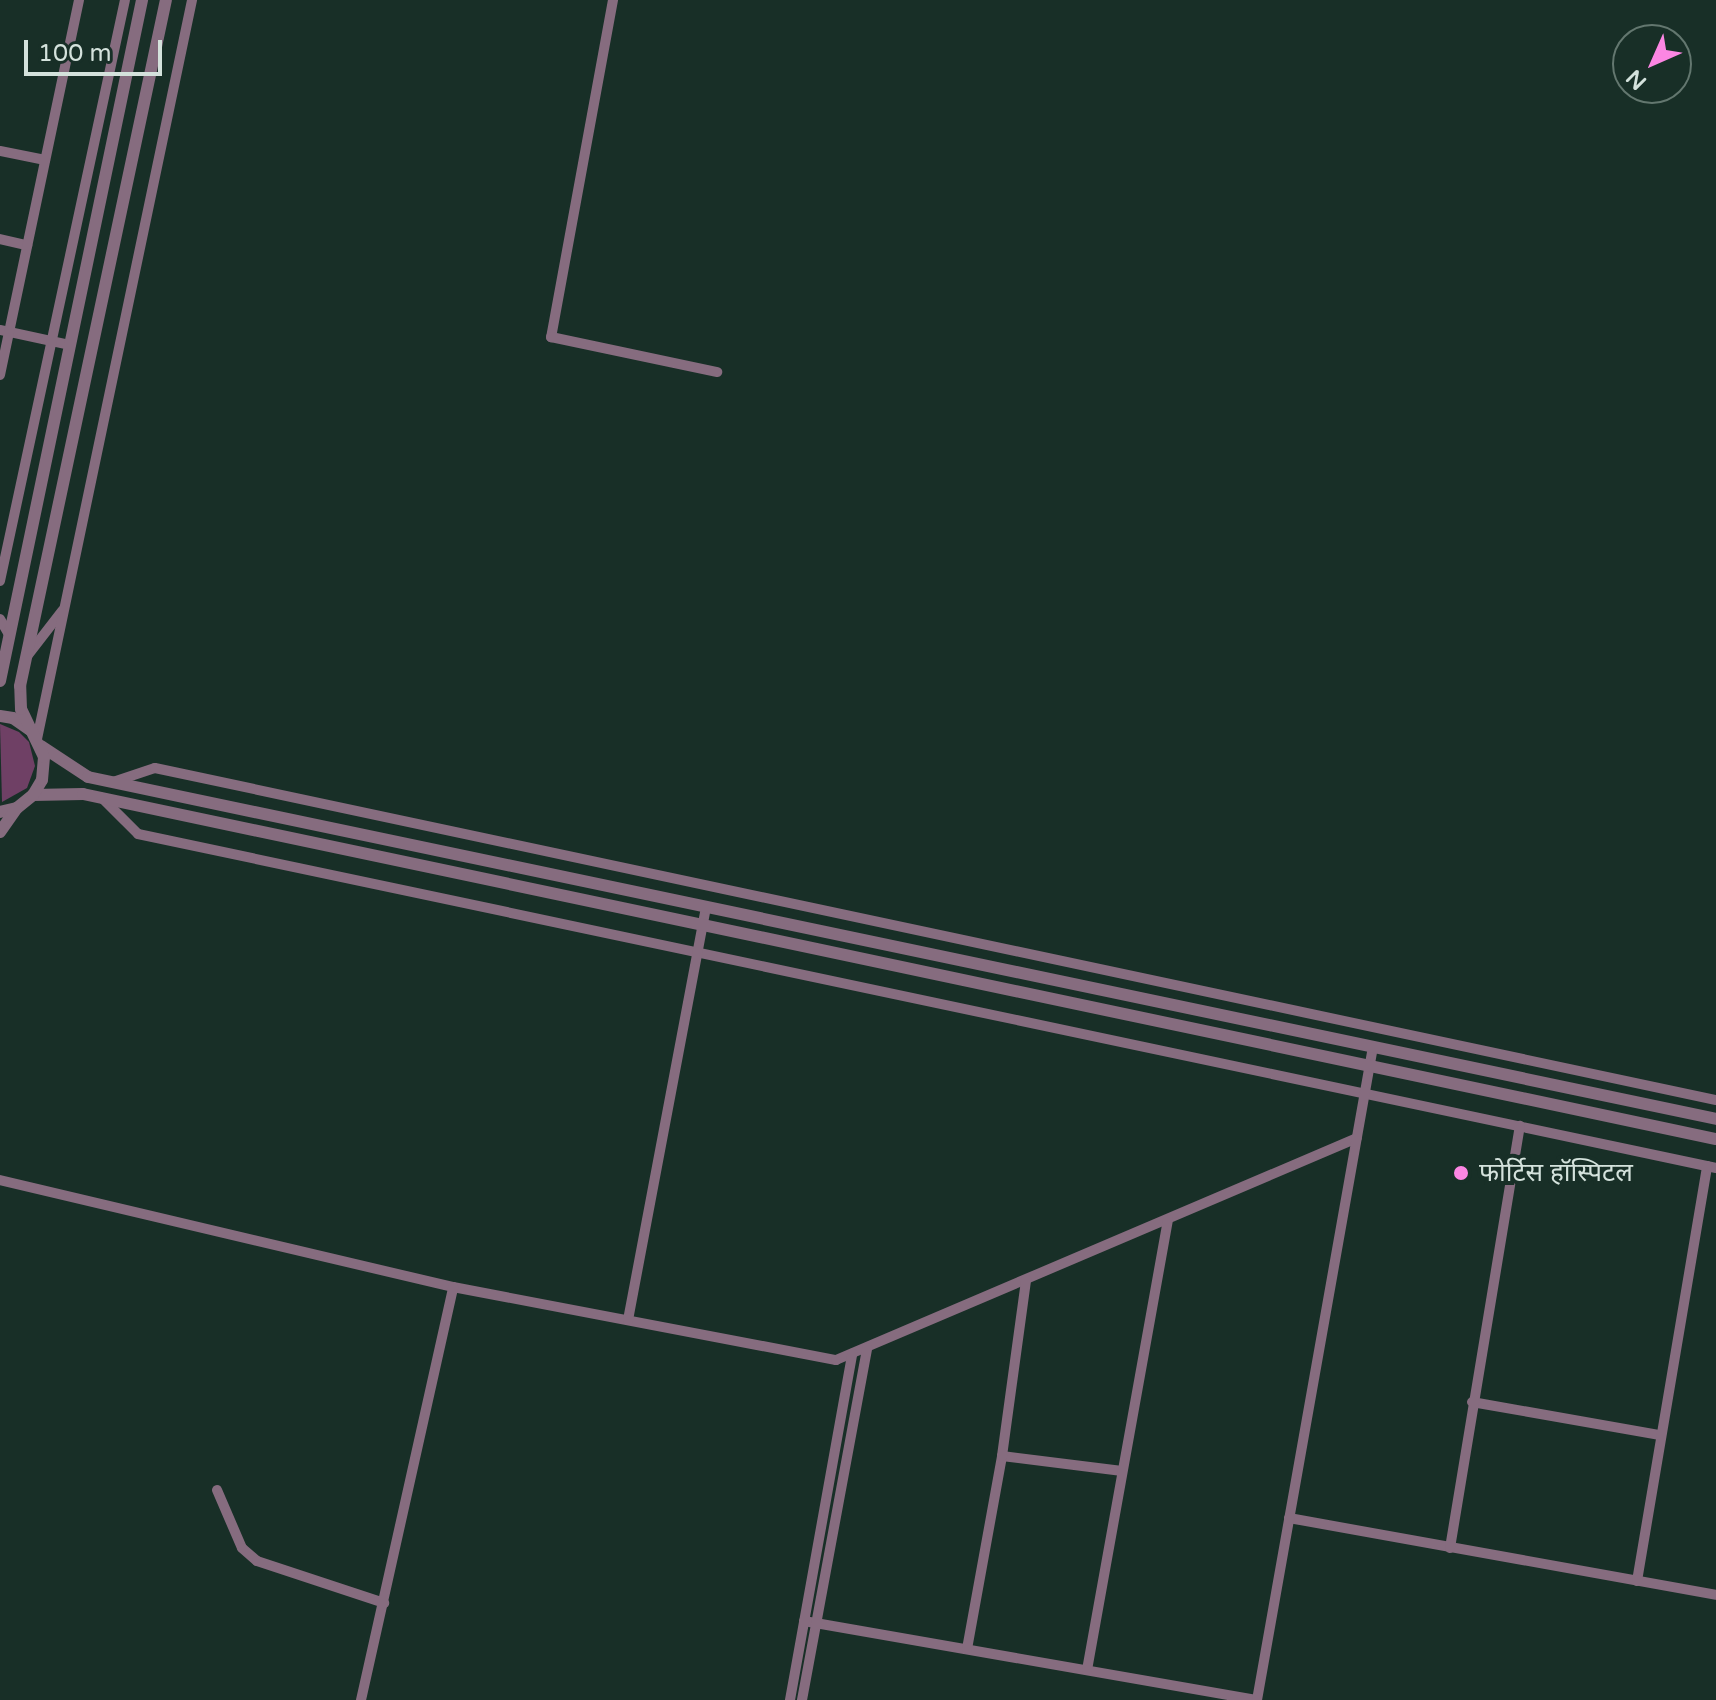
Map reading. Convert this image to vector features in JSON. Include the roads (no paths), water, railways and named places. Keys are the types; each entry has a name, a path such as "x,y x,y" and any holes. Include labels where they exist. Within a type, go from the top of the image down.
{"street":[{"path":"0,375 4,331 27,245 79,0"},
{"path":"0,581 125,0"},
{"path":"0,681 142,0"},
{"path":"38,740 21,709 20,686 166,0"},
{"path":"0,832 17,808 33,795 42,780 38,740 63,609 192,0"},
{"path":"613,0 551,337 717,372"},
{"path":"0,151 45,160"},
{"path":"0,239 27,245"},
{"path":"4,331 70,345"},
{"path":"25,658 63,609"},
{"path":"0,619 10,636"},
{"path":"0,716 13,718 88,777 1716,1119"},
{"path":"113,782 155,768 1716,1100"},
{"path":"33,795 83,794 1716,1139"},
{"path":"102,798 138,834 1711,1167 1660,1435 1637,1581"},
{"path":"0,812 17,808"},
{"path":"628,1320 706,906"},
{"path":"804,1621 1256,1700 1373,1047"},
{"path":"1450,1548 1520,1126"},
{"path":"0,1180 453,1287 836,1360 1357,1138"},
{"path":"1087,1670 1168,1220"},
{"path":"967,1649 1002,1456 1026,1280"},
{"path":"361,1700 453,1287"},
{"path":"802,1700 867,1348"},
{"path":"790,1700 852,1354"},
{"path":"1472,1402 1660,1435"},
{"path":"1002,1456 1122,1471"},
{"path":"217,1490 242,1548 257,1561 384,1603"},
{"path":"1289,1518 1716,1595"}],"place":[{"name":"फोर्टिस हॉस्पिटल","path":"1461,1173"}]}
